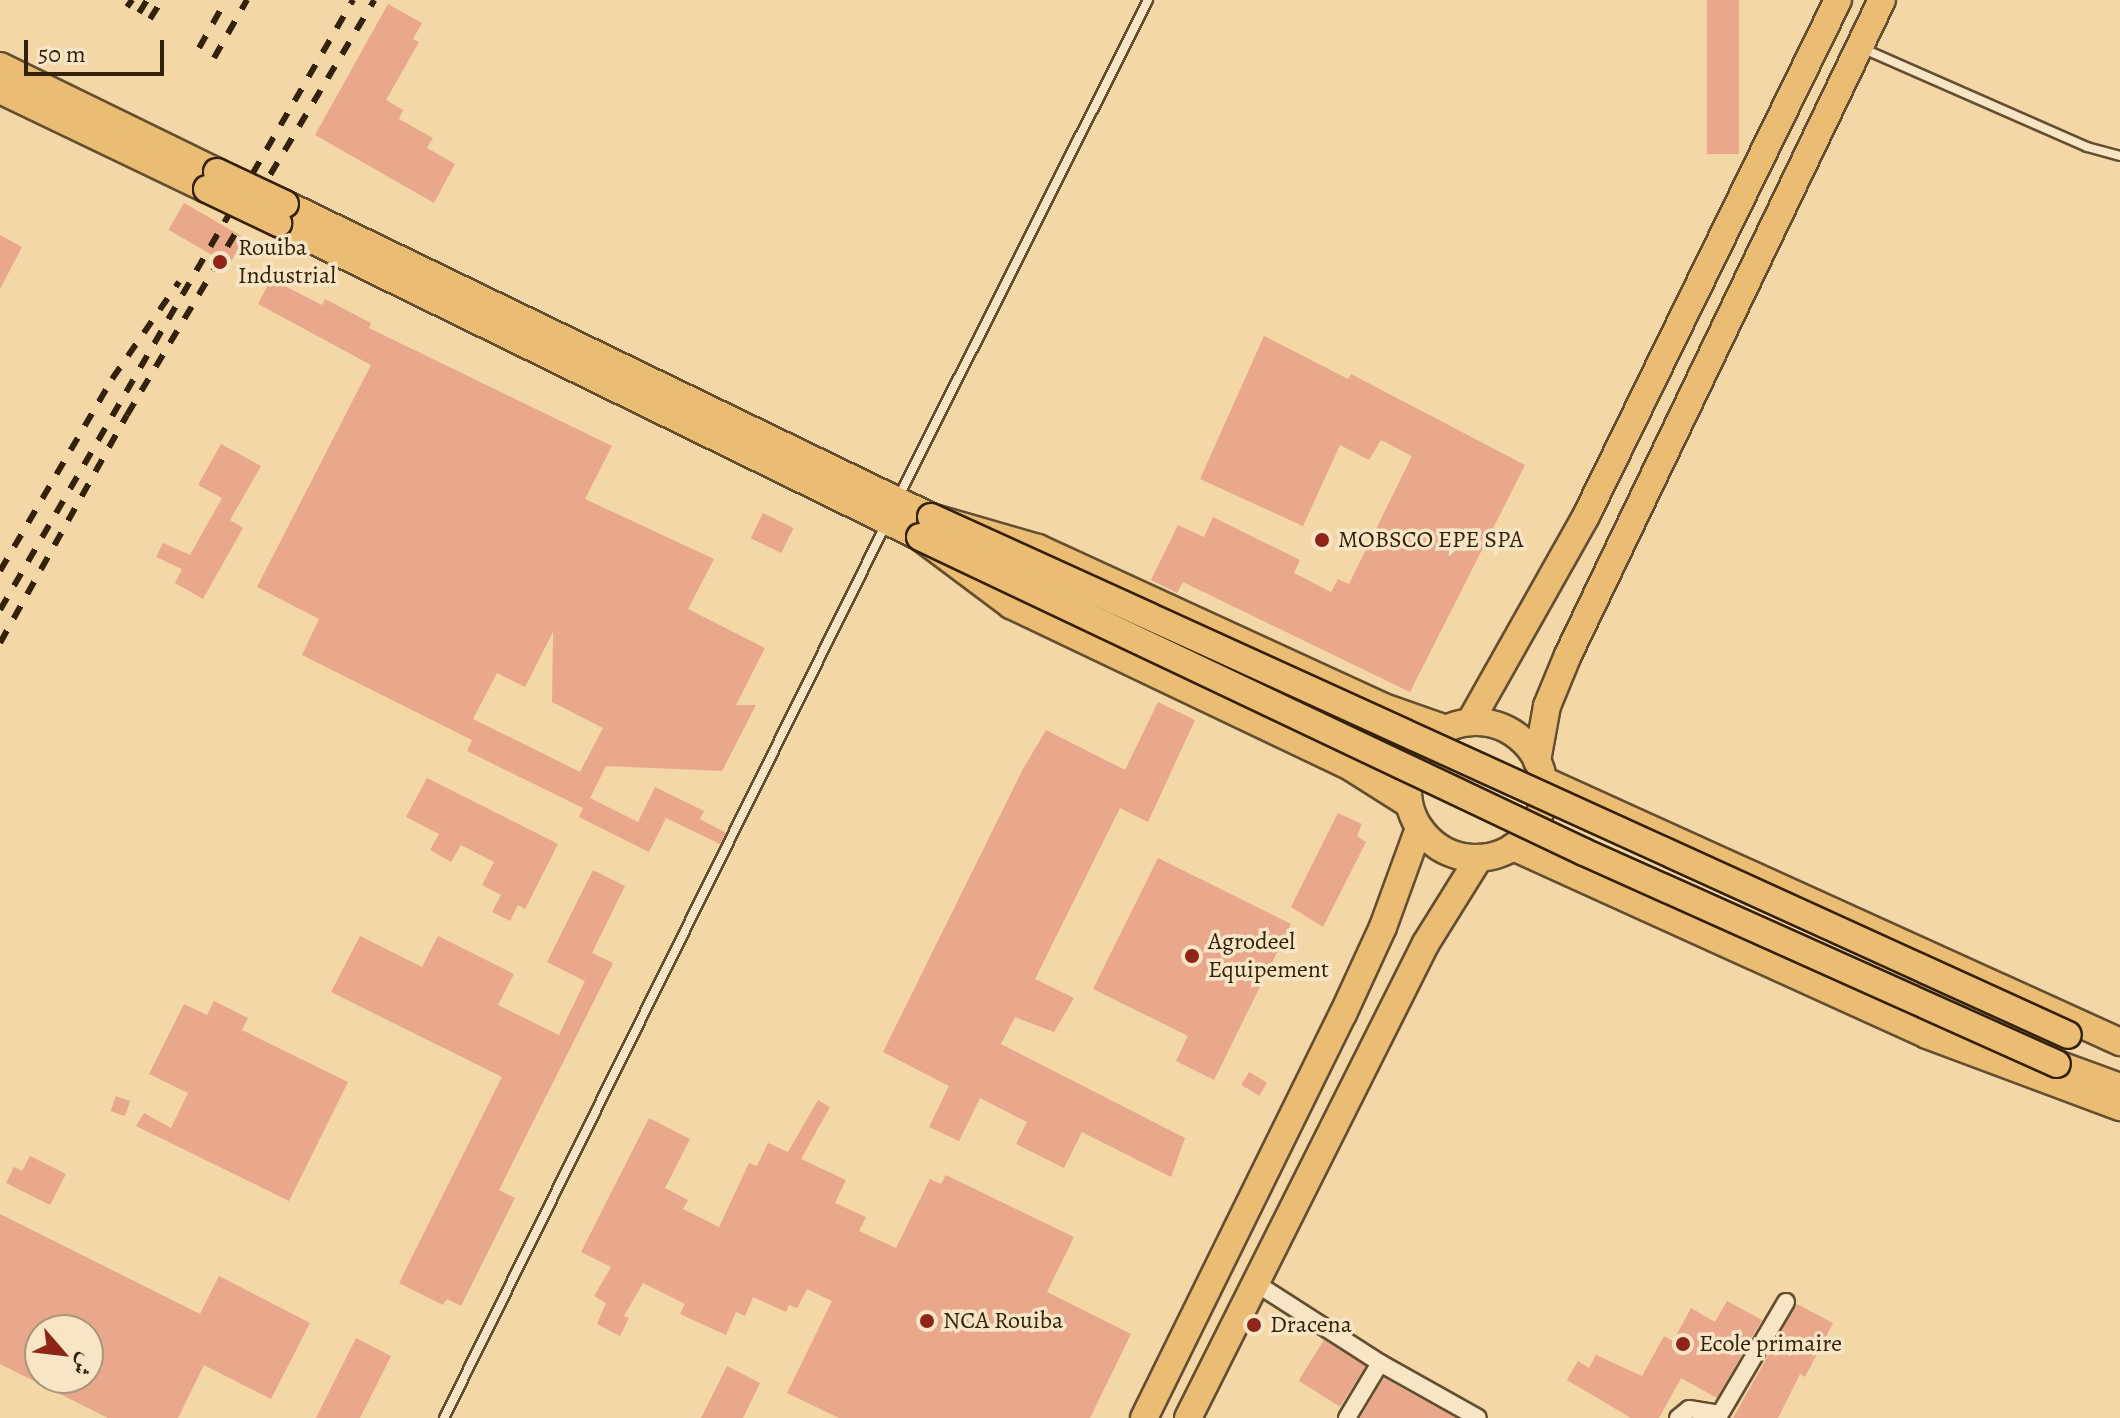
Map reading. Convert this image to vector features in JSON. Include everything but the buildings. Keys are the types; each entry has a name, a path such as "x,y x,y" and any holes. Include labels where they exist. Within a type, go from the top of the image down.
{"highway":[{"path":"1144,1418 1349,999 1414,816 1407,787 1419,753 1458,725 1586,516 1838,0"},
{"path":"926,527 1011,605 1352,768 1414,816 1445,851 1479,858 1513,847 1538,818 1547,706 1568,655 1882,0"},
{"path":"0,66 212,180 926,527 1584,852 2057,1064 2120,1087"},
{"path":"0,90 212,180"},
{"path":"926,527 1038,548 1381,706 1458,725 1510,731 1540,770 2120,1042"},
{"path":"926,527 2068,1035 2120,1055"},
{"path":"1513,847 1927,1035 2120,1107"},
{"path":"1188,1418 1426,943 1479,858"}],"street":[{"path":"1254,1282 1380,1363 1472,1417"},
{"path":"1678,1418 1689,1409 1720,1414 1786,1302"},
{"path":"1347,1418 1380,1363"}],"lane":[{"path":"444,1418 1148,0"},
{"path":"1859,47 2087,147 2120,156"}],"railway":[{"path":"127,7 132,0"},
{"path":"139,13 147,0"},
{"path":"150,19 162,0"},
{"path":"199,48 226,0"},
{"path":"214,58 247,0"},
{"path":"0,610 353,0"},
{"path":"0,643 127,415 374,0"},
{"path":"0,571 112,379 179,282"}],"place":[{"name":"Rouiba Industrial","path":"220,262"},
{"name":"MOBSCO EPE SPA","path":"1322,540"},
{"name":"Agrodeel Equipement","path":"1192,956"},
{"name":"NCA Rouiba","path":"927,1321"},
{"name":"Dracena","path":"1254,1325"},
{"name":"Ecole primaire","path":"1683,1344"}]}
